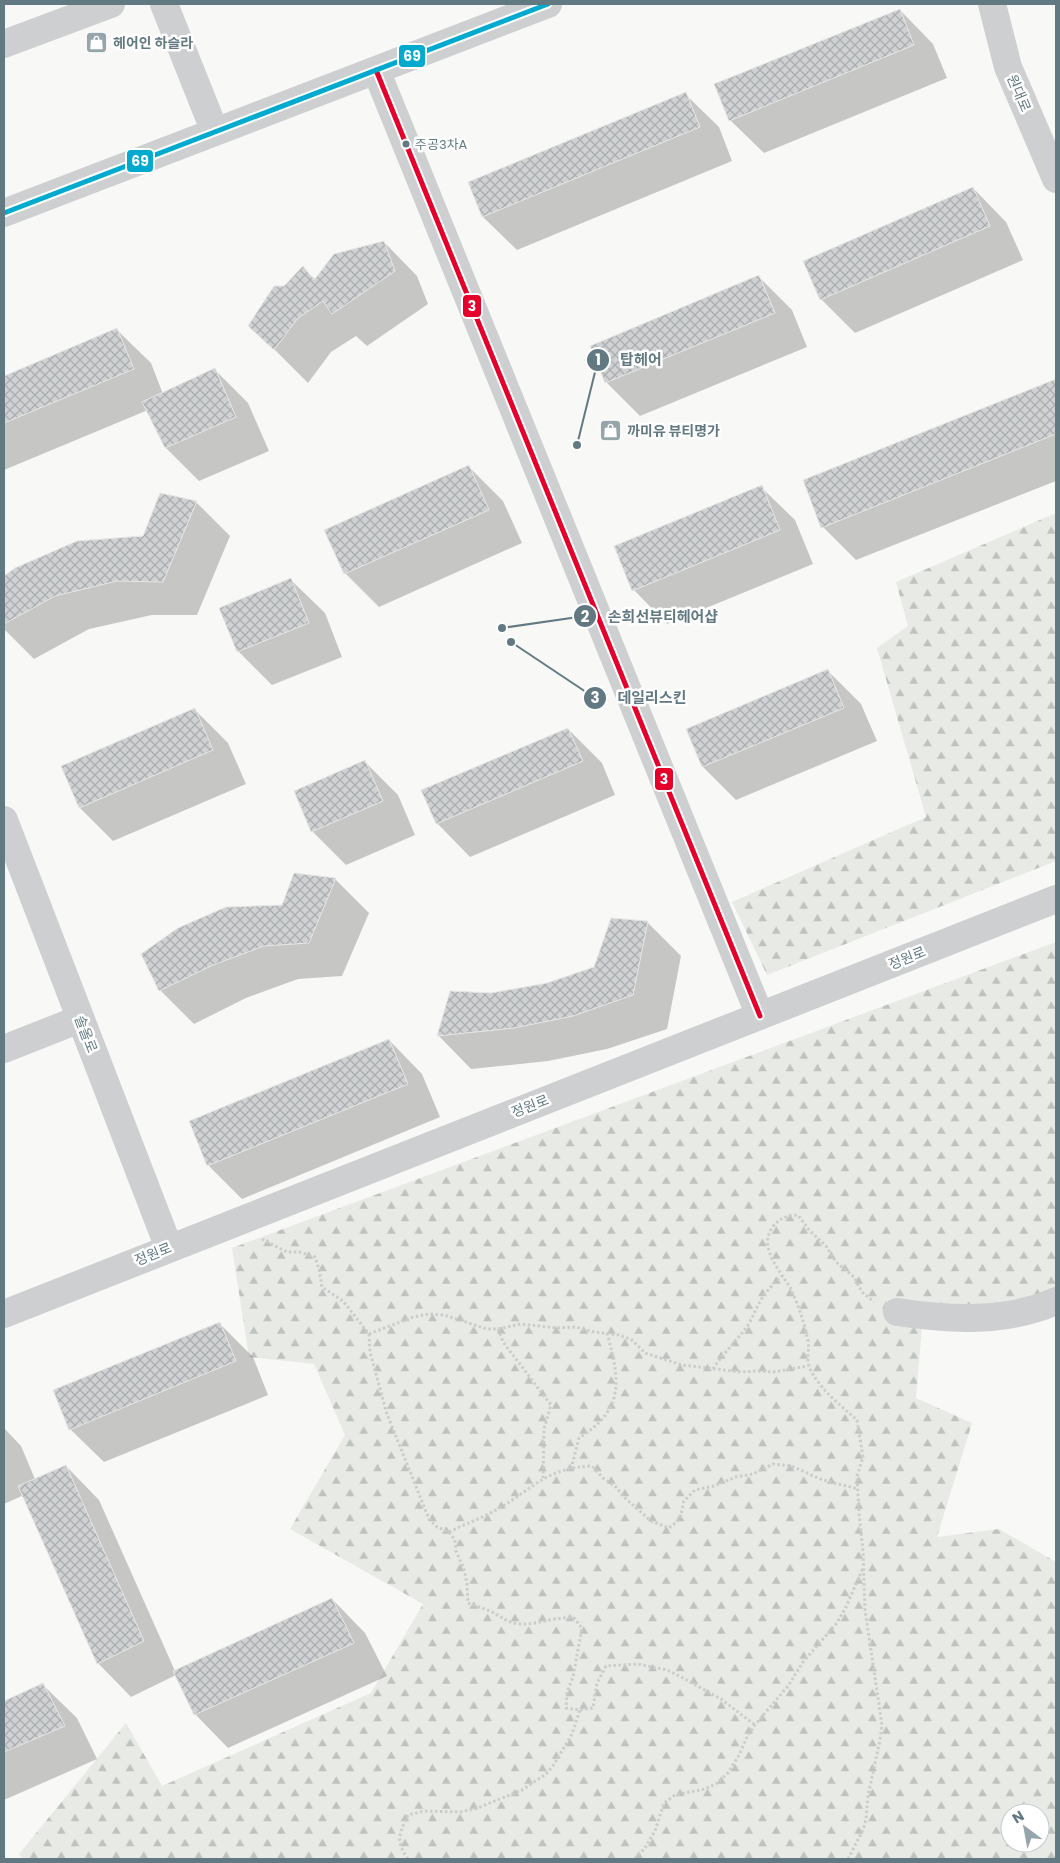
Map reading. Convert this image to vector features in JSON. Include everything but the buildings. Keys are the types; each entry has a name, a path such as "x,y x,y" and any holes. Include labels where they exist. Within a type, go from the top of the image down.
{"street":[{"path":"4,44 111,4"},
{"path":"164,4 215,132"},
{"path":"4,213 548,4"},
{"name":"원대로","path":"992,4 1008,67 1056,179"},
{"path":"376,70 760,1016"},
{"name":"솔올로","path":"4,820 169,1248"},
{"name":"정원로","path":"4,1314 1056,899"},
{"path":"4,1049 80,1019"},
{"path":"897,1312 938,1318 973,1318 1031,1311 1056,1301"}],"path":[{"path":"848,1859 863,1830 866,1819 868,1796 882,1725 868,1644 865,1610 864,1568 857,1476 862,1457 857,1420 845,1410 815,1377 808,1366 808,1342 802,1318 792,1290 773,1262 767,1244 769,1233 776,1222 786,1216 798,1215 809,1230 826,1246 836,1262 854,1277 862,1292 871,1300 897,1312"},
{"path":"242,1220 265,1241 287,1252 299,1252 315,1257 322,1287 343,1301 369,1334 370,1352 387,1414 430,1519 437,1527 449,1532 455,1540 456,1550 464,1569 468,1603 491,1611 506,1621 519,1624 560,1617 574,1618 582,1628 573,1677 567,1692 566,1708 580,1710 593,1708 597,1683 606,1666 638,1664 660,1668 685,1678 722,1699 755,1725"},
{"path":"714,1369 727,1348 741,1335 750,1323 761,1300 772,1285 782,1276"},
{"path":"369,1334 412,1317 428,1314 444,1315 477,1327 498,1329 521,1324 557,1328 576,1327 607,1333 632,1340 645,1353 682,1365 741,1372 773,1372 808,1366"},
{"path":"498,1329 503,1342 552,1405 544,1429 543,1479"},
{"path":"571,1469 579,1438 595,1428 614,1403 616,1390 612,1352 607,1333"},
{"path":"449,1532 498,1509 543,1479 557,1472 592,1466 652,1521 669,1528 680,1519 684,1501 695,1490 714,1486 736,1477 753,1474 773,1464 791,1466 823,1480 858,1489"},
{"path":"635,1859 645,1848 655,1831 664,1803 676,1795 706,1789 716,1784 727,1774 755,1725 788,1686 803,1662 836,1624 845,1610 864,1568"},
{"path":"408,1859 399,1844 400,1832 408,1815 424,1811 460,1812 475,1809 522,1790 546,1774 553,1766 572,1734 580,1710"}],"green space":[{"path":"1056,513 1056,861 767,975 732,902 926,817 877,648 908,626 896,582"},
{"path":"1056,942 1056,1297 923,1315 916,1398 972,1423 937,1537 999,1529 1056,1562 1056,1859 23,1859 19,1854 126,1723 162,1786 371,1693 423,1604 290,1529 345,1435 314,1364 249,1357 232,1248"}],"transit line":[{"name":"69","path":"4,213 548,4"},
{"name":"3","path":"376,70 760,1016"}],"place":[{"name":"헤어인 하슬라","path":"97,43"},
{"name":"주공3차A","path":"406,144"},
{"name":"까미유 뷰티명가","path":"611,431"},
{"name":"탑헤어","path":"577,445"},
{"name":"손희선뷰티헤어샵","path":"502,628"},
{"name":"데일리스킨","path":"511,642"}]}
